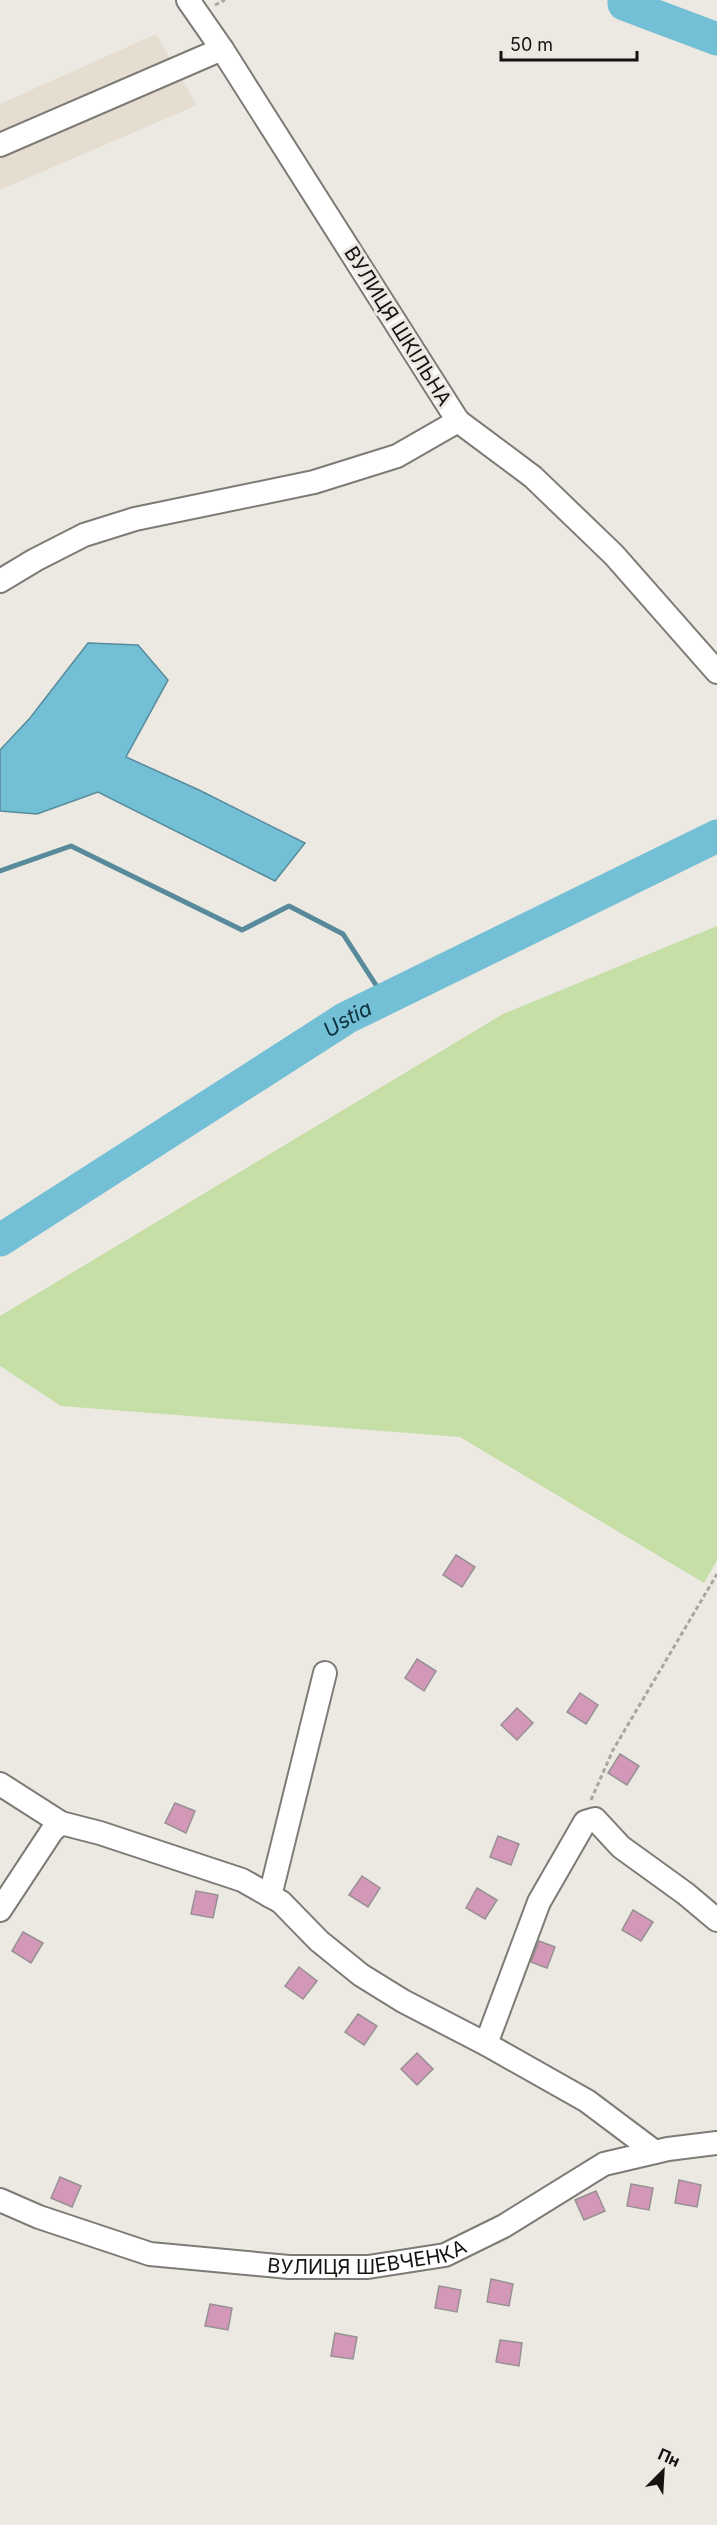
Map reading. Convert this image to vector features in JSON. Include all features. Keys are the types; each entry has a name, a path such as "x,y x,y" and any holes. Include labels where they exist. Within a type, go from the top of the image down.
{"street":[{"name":"ВУЛИЦЯ ШКІЛЬНА","path":"0,581 84,535 135,519 314,482 397,456 458,421 188,0"},
{"path":"0,146 222,50"},
{"path":"458,421 541,484 614,555 717,672"},
{"path":"270,1896 325,1672"},
{"path":"0,1784 61,1824 100,1833 242,1880 281,1902 320,1941 362,1975 403,2001 486,2044 587,2101 655,2152"},
{"path":"486,2044 539,1902 585,1822 595,1819 621,1847 686,1894 717,1920"},
{"path":"0,1910 52,1831 61,1824"},
{"name":"ВУЛИЦЯ ШЕВЧЕНКА","path":"0,2200 39,2217 150,2254 289,2267 368,2267 445,2255 504,2226 604,2164 655,2152 717,2143"}],"path":[{"path":"595,1819 591,1798 613,1750 717,1574"}],"shaded area":[{"path":"156,34 197,105 0,190 0,104"}],"green space":[{"path":"717,926 717,1560 704,1583 460,1437 61,1406 0,1366 0,1316 503,1014"}],"water":[{"path":"88,643 138,645 168,680 126,757 199,790 305,843 275,881 98,792 37,814 0,811 0,750 30,718"}],"building":[{"path":"456,1555 475,1567 462,1587 443,1575"},
{"path":"417,1659 436,1671 424,1691 405,1678"},
{"path":"580,1693 598,1705 586,1724 567,1712"},
{"path":"517,1708 533,1723 517,1740 501,1725"},
{"path":"620,1754 639,1766 627,1785 608,1773"},
{"path":"175,1803 195,1811 186,1833 165,1823"},
{"path":"498,1836 519,1844 511,1865 490,1857"},
{"path":"362,1876 380,1888 368,1907 349,1895"},
{"path":"477,1888 497,1900 485,1919 466,1908"},
{"path":"196,1891 218,1895 213,1918 191,1914"},
{"path":"633,1910 653,1922 641,1941 622,1930"},
{"path":"23,1932 43,1943 31,1963 12,1951"},
{"path":"539,1941 555,1947 547,1968 531,1962"},
{"path":"299,1967 317,1981 303,1999 285,1986"},
{"path":"358,2014 377,2026 364,2045 345,2032"},
{"path":"417,2053 433,2069 417,2085 401,2069"},
{"path":"60,2177 81,2186 72,2207 51,2198"},
{"path":"679,2180 701,2185 697,2207 675,2203"},
{"path":"631,2184 653,2188 649,2210 627,2206"},
{"path":"596,2191 605,2211 584,2220 575,2200"},
{"path":"491,2279 513,2284 509,2306 487,2302"},
{"path":"439,2286 461,2290 457,2312 435,2308"},
{"path":"210,2304 232,2308 228,2330 205,2326"},
{"path":"335,2333 357,2337 353,2359 331,2356"},
{"path":"500,2340 522,2343 519,2366 496,2362"}],"waterway":[{"name":"Ustia","path":"624,0 624,4 717,39"},
{"name":"Ustia","path":"0,1240 346,1018 717,836"},
{"path":"0,871 71,846 242,930 289,906 343,934 385,999"}]}
